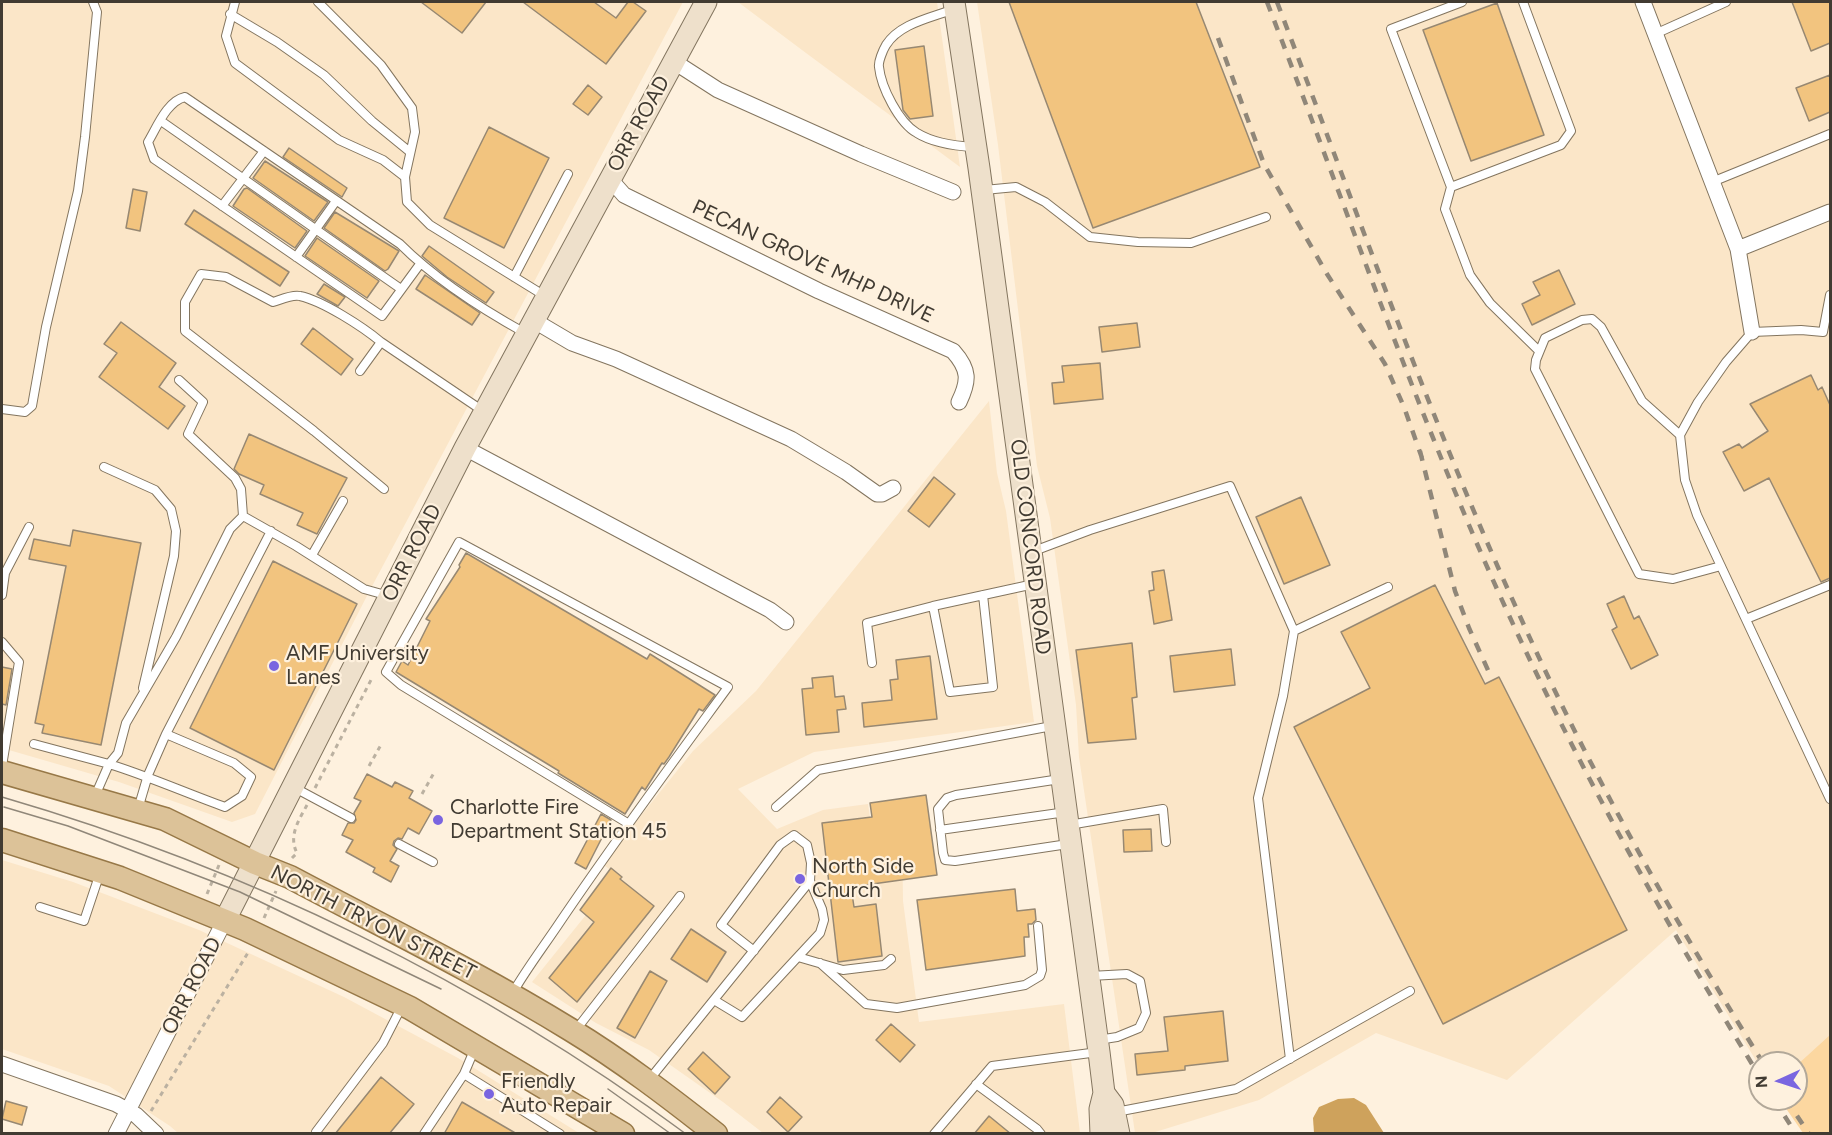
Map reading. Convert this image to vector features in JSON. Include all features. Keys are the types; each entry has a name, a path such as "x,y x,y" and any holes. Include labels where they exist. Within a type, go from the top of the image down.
{"main road":[{"name":"NORTH TRYON STREET","path":"2,772 165,819 255,863 290,877 511,995 574,1032 648,1081 716,1134"},
{"path":"2,840 100,872 225,921 403,1004 611,1131"}],"street":[{"path":"1643,2 1737,249 1752,332"},
{"name":"ORR ROAD","path":"116,1134 255,863 302,792 391,596 465,448 674,61 702,4"},
{"name":"OLD CONCORD ROAD","path":"955,5 1098,1046 1104,1093 1100,1108 1101,1134"},
{"path":"674,61 718,90 953,192"},
{"name":"PECAN GROVE MHP DRIVE","path":"609,178 624,195 819,291 953,351 965,369 967,377 967,385 959,402"},
{"path":"1737,249 1830,212"},
{"path":"530,327 616,359 790,439 846,472 877,495 892,488"},
{"path":"465,448 770,610 786,622"},
{"path":"2,1064 106,1099 128,1110 156,1134"},
{"name":"OLD CONCORD ROAD","path":"1104,1093 1110,1099 1115,1112 1119,1134"}],"lane":[{"path":"2,409 25,412 32,406 46,327 78,191 97,12 93,2"},
{"path":"235,2 226,36 234,63 339,140 383,160 405,177"},
{"path":"318,2 381,65 412,108 415,132 405,177 407,202 430,225 546,297"},
{"path":"1462,2 1391,29 1451,187 1445,209 1470,275 1490,303 1539,351"},
{"path":"1451,187 1561,145 1571,131 1525,2"},
{"path":"1655,34 1726,2"},
{"path":"955,5 905,27 886,45 878,65 886,90 901,121 917,134 952,145 976,147"},
{"path":"231,14 277,42 324,75 372,121 410,152"},
{"path":"420,264 382,316 154,159 148,142 177,99 185,97 400,244 420,264 483,310 530,327"},
{"path":"161,121 401,289"},
{"path":"1712,182 1830,134"},
{"path":"222,206 264,151"},
{"path":"514,277 568,174"},
{"path":"982,190 1016,187 1045,202 1090,237 1138,242 1191,243 1266,217"},
{"path":"296,257 336,201"},
{"path":"384,489 314,431 185,331 185,302 201,274 226,277 273,302 298,295 313,301 362,326 381,342 484,411"},
{"path":"1830,295 1827,333 1801,330 1752,332 1726,362 1698,402 1680,435 1685,480 1697,515 1830,799"},
{"path":"1680,435 1642,401 1602,327 1592,319 1582,320 1545,338 1535,369 1639,574 1672,579 1721,566"},
{"path":"360,371 381,342"},
{"path":"94,797 109,764 118,753 126,723 176,637 230,529 243,516 241,489 236,478 188,434 203,402 179,380"},
{"path":"104,466 155,490 171,509 176,531 174,556 140,698"},
{"path":"1031,552 1090,530 1230,486 1293,631 1283,696 1258,798 1290,1059"},
{"path":"312,555 343,501"},
{"path":"243,516 312,555 364,590 391,596"},
{"path":"2,595 5,573 29,527"},
{"path":"138,810 148,776 166,734 271,531"},
{"path":"511,995 529,963 543,948 597,867 629,824 728,687 459,542 386,672 401,685 629,824"},
{"path":"872,663 867,623 1035,584"},
{"path":"1746,619 1830,585"},
{"path":"1293,631 1388,587"},
{"path":"933,606 950,692 993,687 983,595"},
{"path":"2,642 19,662 2,766"},
{"path":"776,807 818,770 1053,726"},
{"path":"34,744 148,776 225,807 242,796 251,777 234,763 166,734"},
{"path":"1061,779 946,798 938,809 945,860 955,861 1068,827 1163,809 1166,842"},
{"path":"302,792 351,818"},
{"path":"940,830 1068,827"},
{"path":"714,1000 742,1017 820,933 824,920 822,909 810,881 811,863 807,845 794,835 780,845 721,925 754,951"},
{"path":"399,844 433,862"},
{"path":"40,906 84,921 100,872"},
{"path":"648,1081 810,881"},
{"path":"574,1032 680,896"},
{"path":"820,963 866,1004 897,1008 1025,985 1040,976 1042,970 1038,926"},
{"path":"798,957 843,970 884,965 891,959"},
{"path":"934,1134 992,1066 1098,1046 1139,1028 1146,1014 1140,981 1127,974 1088,976"},
{"path":"1115,1112 1236,1089 1410,991"},
{"path":"316,1132 383,1043 403,1004"},
{"path":"424,1134 464,1074 476,1047"},
{"path":"464,1074 560,1134"},
{"path":"976,1084 1041,1134"}],"path":[{"path":"291,858 297,853 293,841 302,792 371,680"},
{"path":"369,766 382,743"},
{"path":"422,794 435,771"},
{"path":"207,894 223,856"},
{"path":"261,925 278,887"},
{"path":"149,1115 252,945"}],"shaded area":[{"path":"2,2 683,2 370,590 255,814 232,822 119,782 2,748"},
{"path":"738,2 937,2 960,167 806,53"},
{"path":"977,2 1830,2 1830,1061 1808,1084 1808,1051 1750,1051 1676,930 1507,1080 1376,1033 1259,1100 1152,1133 1135,1133 1079,757 1076,705 1050,518 1037,466 998,145"},
{"path":"989,401 997,473 1006,511 1034,722 814,752 738,789 777,829 823,810 868,804 872,831 902,827 903,901 919,1022 1064,1004 1080,1133 763,1133 649,1050 596,1023 532,982 618,875 602,864 693,751 756,691"},
{"path":"2,860 73,882 199,930 344,997 458,1058 579,1133 178,1133 109,1086 2,1049"},
{"path":"1830,1035 1830,1133 1803,1133 1788,1111 1808,1111 1808,1055"},
{"path":"1354,1098 1366,1105 1384,1133 1314,1133 1313,1118 1319,1107 1338,1099"}],"building":[{"path":"421,2 486,2 462,33"},
{"path":"523,2 594,2 616,18 628,2 633,2 646,11 606,64"},
{"path":"1009,2 1196,2 1260,167 1093,228"},
{"path":"1792,2 1830,2 1830,43 1811,51"},
{"path":"1497,3 1544,135 1471,161 1423,30"},
{"path":"924,46 933,116 910,119 903,110 895,50"},
{"path":"1830,75 1830,112 1809,121 1796,88"},
{"path":"588,85 602,97 588,115 573,104"},
{"path":"489,127 549,158 504,248 444,218"},
{"path":"289,148 347,188 342,197 283,157"},
{"path":"265,161 328,202 314,221 253,178"},
{"path":"247,188 307,231 295,248 233,206"},
{"path":"133,189 147,192 140,231 126,228"},
{"path":"194,210 289,272 280,286 185,224"},
{"path":"335,212 399,251 388,269 385,271 324,228"},
{"path":"317,238 379,281 367,298 305,256"},
{"path":"429,246 494,292 486,303 447,277 422,256"},
{"path":"1559,270 1575,304 1532,325 1522,304 1540,295 1533,282"},
{"path":"425,275 480,313 472,325 416,289"},
{"path":"324,284 345,297 338,306 317,294"},
{"path":"121,322 176,363 159,387 185,406 168,429 99,377 117,353 104,344"},
{"path":"1137,323 1140,347 1102,352 1099,327"},
{"path":"313,328 353,359 341,375 301,344"},
{"path":"1100,363 1103,399 1054,404 1052,383 1064,382 1062,366"},
{"path":"1811,375 1818,390 1822,387 1830,405 1830,578 1821,582 1769,478 1744,491 1723,452 1739,444 1742,448 1768,431 1750,404"},
{"path":"249,434 347,478 317,534 297,525 303,513 260,494 264,485 239,474 234,469"},
{"path":"934,477 955,494 929,527 908,511"},
{"path":"1301,497 1330,565 1284,584 1256,517"},
{"path":"73,530 141,543 101,745 42,733 44,725 35,723 66,566 29,559 34,539 70,546"},
{"path":"466,553 647,659 650,654 715,695 703,711 699,709 669,757 664,764 662,763 645,790 642,787 625,814 396,672 402,661 408,665 430,621 426,619 460,567"},
{"name":"AMF University Lanes","path":"273,561 357,604 274,770 190,728"},
{"path":"1164,570 1172,620 1154,624 1149,591 1154,590 1152,572"},
{"path":"1435,585 1485,684 1499,677 1627,930 1443,1024 1294,727 1370,688 1341,632"},
{"path":"1624,596 1634,619 1639,616 1658,655 1631,669 1612,630 1617,627 1607,604"},
{"path":"1132,643 1137,697 1132,698 1136,739 1088,743 1076,650"},
{"path":"1231,649 1235,685 1174,692 1170,656"},
{"path":"930,656 937,719 864,727 862,703 892,700 890,680 898,679 896,660"},
{"path":"2,667 12,669 6,705 2,704"},
{"path":"833,676 835,697 844,696 846,709 837,710 839,732 806,735 802,689 813,688 812,678"},
{"path":"367,774 392,787 395,782 413,791 409,798 432,811 419,834 408,828 402,839 398,838 394,841 393,845 397,849 390,861 399,866 391,882 373,872 375,868 346,852 353,840 342,835 348,823 354,823 356,820 354,813 361,801 354,798"},
{"path":"926,795 937,875 851,887 854,907 876,904 882,956 838,962 822,823 872,817 870,803"},
{"path":"601,814 611,820 586,869 575,863"},
{"path":"1151,829 1152,851 1124,852 1123,830"},
{"path":"611,868 622,877 620,879 654,906 577,1002 549,978 594,922 580,910"},
{"path":"1015,889 1017,911 1035,909 1036,920 1028,924 1029,937 1024,937 1025,956 926,970 917,900"},
{"path":"691,929 726,952 707,982 671,959"},
{"path":"650,971 667,981 635,1038 617,1028"},
{"path":"1223,1011 1228,1061 1185,1066 1185,1070 1137,1075 1135,1054 1168,1051 1164,1017"},
{"path":"891,1024 915,1045 900,1062 876,1040"},
{"path":"703,1052 730,1077 715,1094 688,1069"},
{"path":"381,1077 414,1104 389,1134 335,1134"},
{"path":"780,1097 802,1117 788,1132 767,1112"},
{"path":"6,1101 27,1107 22,1125 2,1119"},
{"path":"462,1102 517,1134 444,1134"},
{"path":"989,1116 1011,1134 974,1134"}],"tram line":[{"path":"2,797 183,858 359,935 444,979 527,1027 608,1079 686,1134"},
{"path":"4,807 68,826 240,892 441,989"},
{"path":"608,1089 671,1134"}],"railway":[{"path":"1267,2 1422,411 1509,615 1610,817 1683,948 1748,1057"},
{"path":"1277,2 1423,387 1519,614 1603,786 1697,954 1756,1051"},
{"path":"1218,38 1264,164 1327,274 1385,364 1404,407 1422,458"},
{"path":"1420,451 1455,591 1492,679"},
{"path":"1782,1111 1796,1134"},
{"path":"1794,1111 1809,1134"}],"place":[{"name":"AMF University Lanes","path":"274,666"},
{"name":"Charlotte Fire Department Station 45","path":"438,820"},
{"name":"North Side Church","path":"800,879"},
{"name":"Friendly Auto Repair","path":"489,1094"}]}
